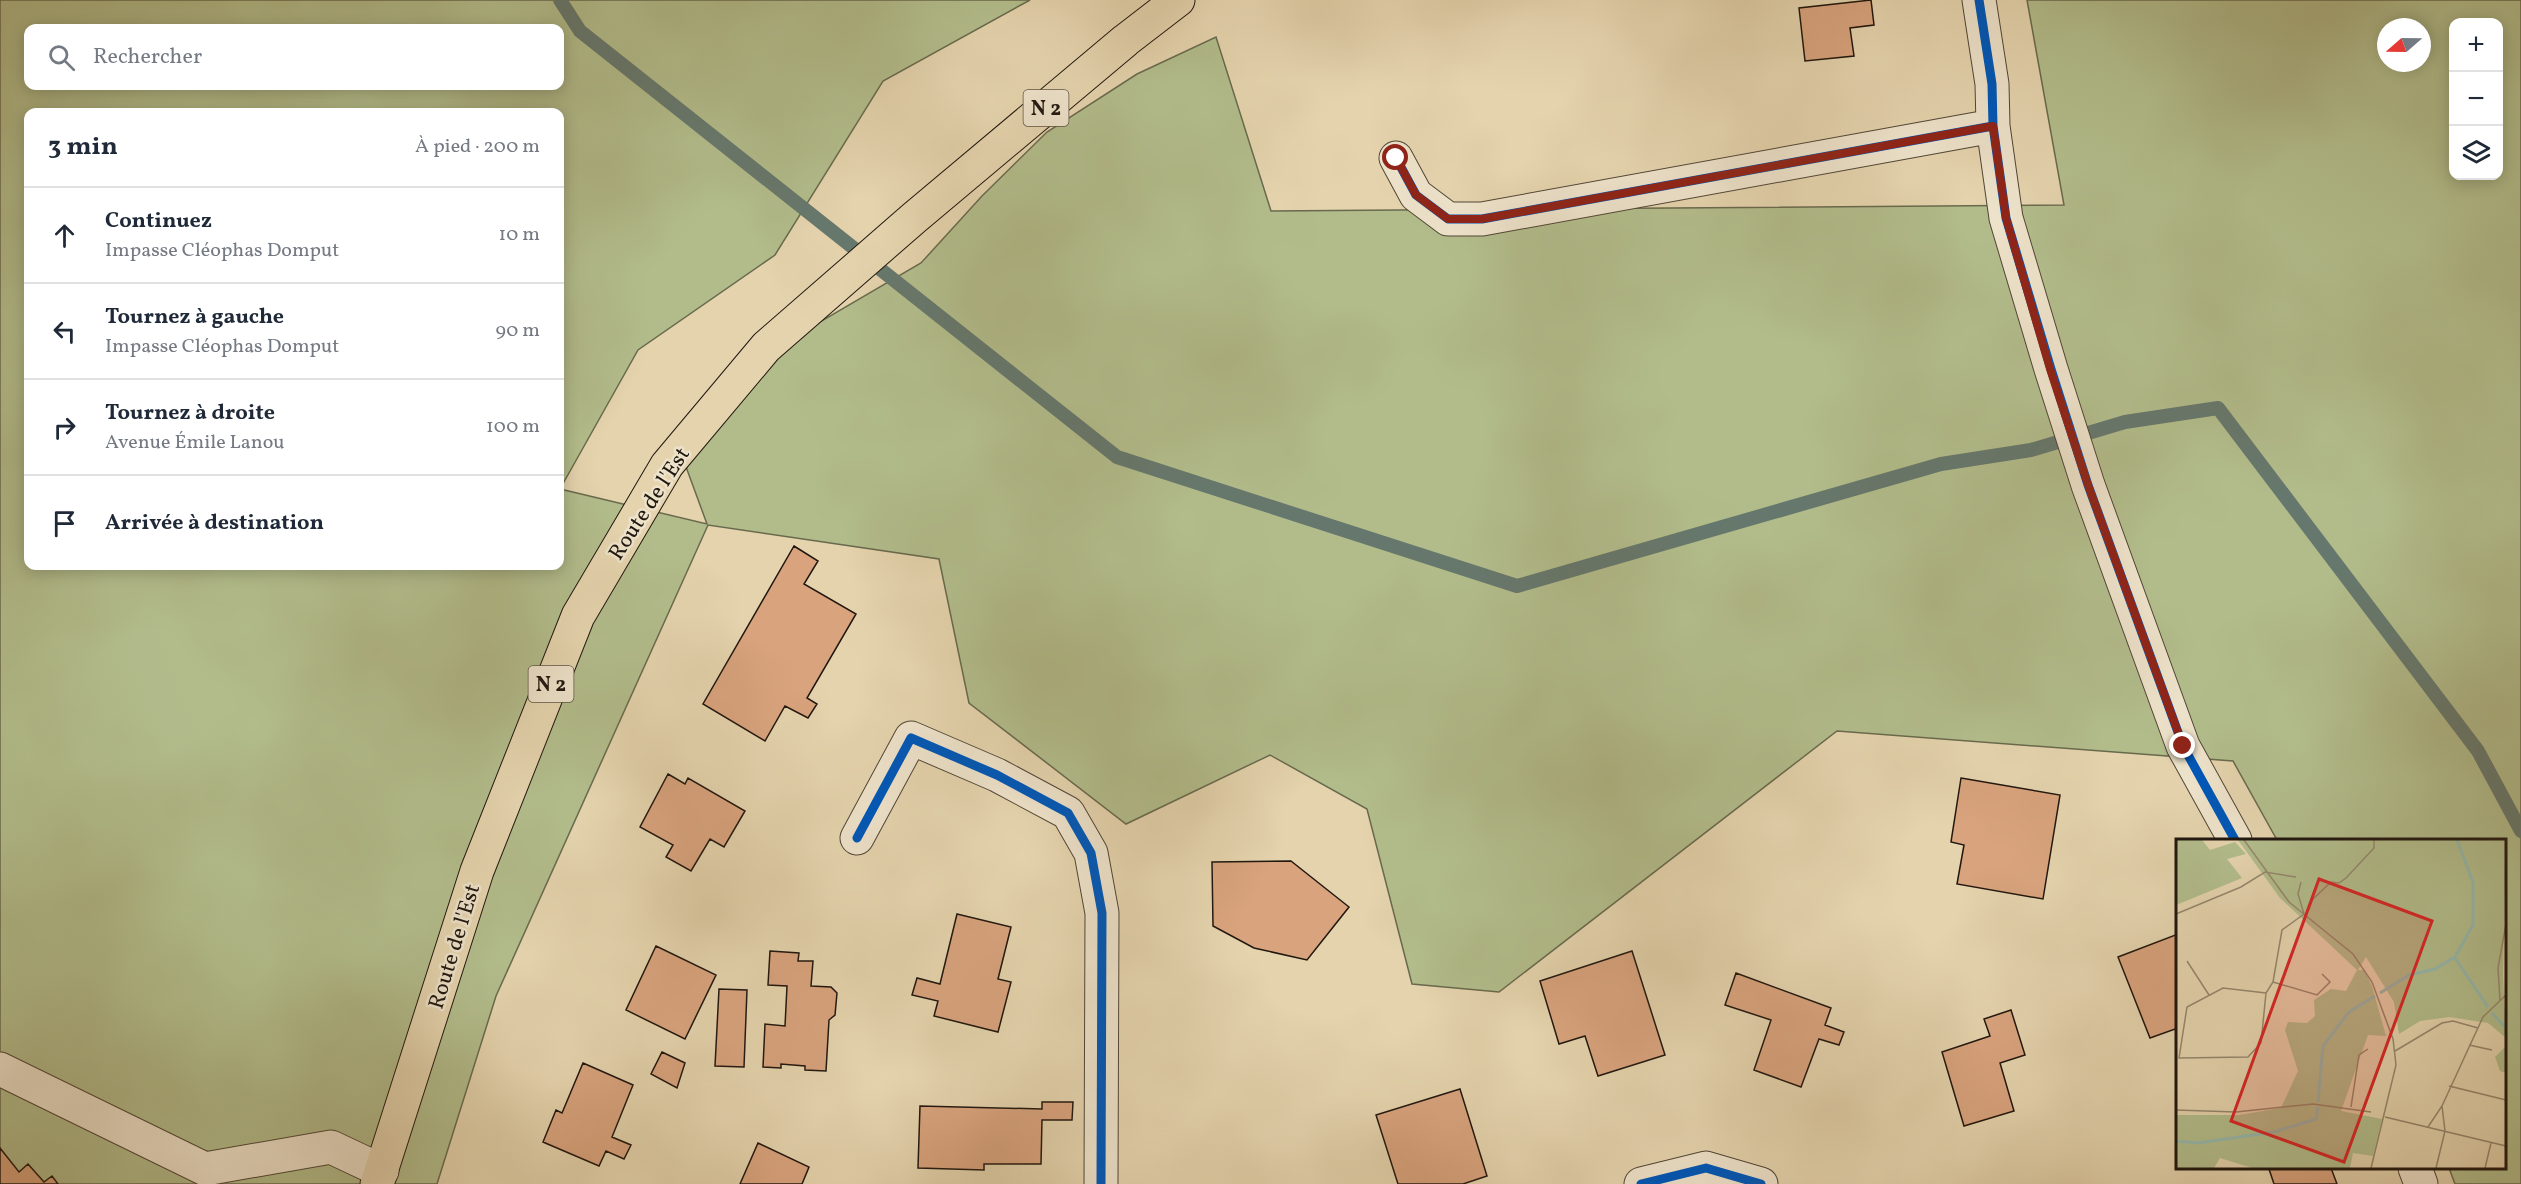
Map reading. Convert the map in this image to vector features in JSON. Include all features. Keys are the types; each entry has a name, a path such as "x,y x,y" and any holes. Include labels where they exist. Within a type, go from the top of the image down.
{"main road":[{"name":"Route de l'Est","path":"380,1178 477,871 578,616 667,465 766,347 914,218 1126,40 1178,0"}],"street":[{"path":"1979,0 1992,84 1993,126 2006,218 2050,369 2088,485 2183,746 2234,839"},
{"path":"1396,158 1416,195 1448,219 1482,219 1993,126"},
{"path":"857,838 911,738 997,775 1068,813 1090,853 1102,913 1101,1184"},
{"path":"0,1069 205,1170 331,1147 380,1178"},
{"path":"1641,1184 1706,1168 1761,1184"},
{"path":"2416,1169 2421,1184"}],"green space":[{"path":"0,0 1030,0 883,81 775,255 638,350 564,482 564,108 24,108 24,570 564,570 564,490 707,524 685,464 723,400 806,330 921,263 982,196 1047,132 1137,74 1216,37 1271,211 2064,205 2027,0 2521,0 2521,1184 2455,1184 2449,1169 2506,1169 2506,839 2276,839 2233,761 1837,731 1499,992 1412,984 1367,809 1270,755 1126,824 969,703 939,559 708,525 496,996 437,1184 0,1184"}],"building":[{"path":"1871,0 1874,25 1850,28 1854,56 1805,61 1799,8"},
{"path":"794,546 818,561 804,584 856,614 807,698 817,704 808,718 785,706 765,741 703,704"},
{"path":"668,774 685,784 688,778 745,811 724,847 710,839 691,871 666,857 673,845 640,827"},
{"path":"1961,778 2060,795 2043,899 1957,884 1964,845 1951,842"},
{"path":"1291,861 1349,907 1307,960 1254,948 1213,926 1212,862"},
{"path":"957,914 1011,927 998,979 1011,982 998,1032 934,1016 938,1001 912,995 917,978 940,984"},
{"path":"2176,935 2176,1029 2150,1038 2118,957"},
{"path":"656,946 716,975 685,1039 626,1010"},
{"path":"770,951 799,953 798,961 813,961 811,986 831,987 837,993 835,1015 829,1020 826,1071 805,1070 805,1066 781,1064 781,1068 763,1067 765,1024 785,1026 787,986 768,985"},
{"path":"1632,951 1665,1055 1598,1076 1585,1036 1559,1044 1540,981"},
{"path":"1736,973 1831,1008 1825,1025 1844,1032 1839,1045 1819,1039 1801,1087 1754,1070 1771,1020 1725,1005"},
{"path":"719,989 747,990 744,1067 715,1066"},
{"path":"2011,1010 2025,1055 2000,1063 2014,1111 1964,1126 1942,1052 1990,1036 1984,1019"},
{"path":"662,1052 685,1063 677,1088 651,1074"},
{"path":"583,1063 633,1085 612,1137 631,1145 624,1159 606,1151 599,1166 543,1142 556,1110 562,1113"},
{"path":"1460,1089 1487,1176 1463,1184 1398,1184 1376,1115"},
{"path":"1042,1102 1073,1102 1072,1120 1042,1120 1041,1164 984,1164 984,1170 918,1168 920,1106 1042,1109"},
{"path":"758,1143 809,1167 802,1184 740,1184"},
{"path":"0,1148 19,1172 28,1164 44,1182 52,1176 58,1184 0,1184"},
{"path":"2269,1169 2331,1169 2337,1184 2274,1184"}],"waterway":[{"path":"560,0 580,31 1117,457 1517,586 1941,464 2031,450 2125,422 2218,408 2478,751 2521,831"}],"cycle path":[{"path":"1979,0 1992,84 1993,126 2006,218 2051,369 2088,485 2183,746 2234,839"},
{"path":"1396,158 1416,195 1448,219 1482,219 1993,126"},
{"path":"857,838 911,738 997,775 1068,813 1091,853 1102,913 1101,1184"},
{"path":"1641,1184 1706,1168 1761,1184"}],"route":[{"path":"1396,158 1416,195 1448,219 1482,219 1993,126 2006,218 2050,369 2088,485 2183,746"}]}
